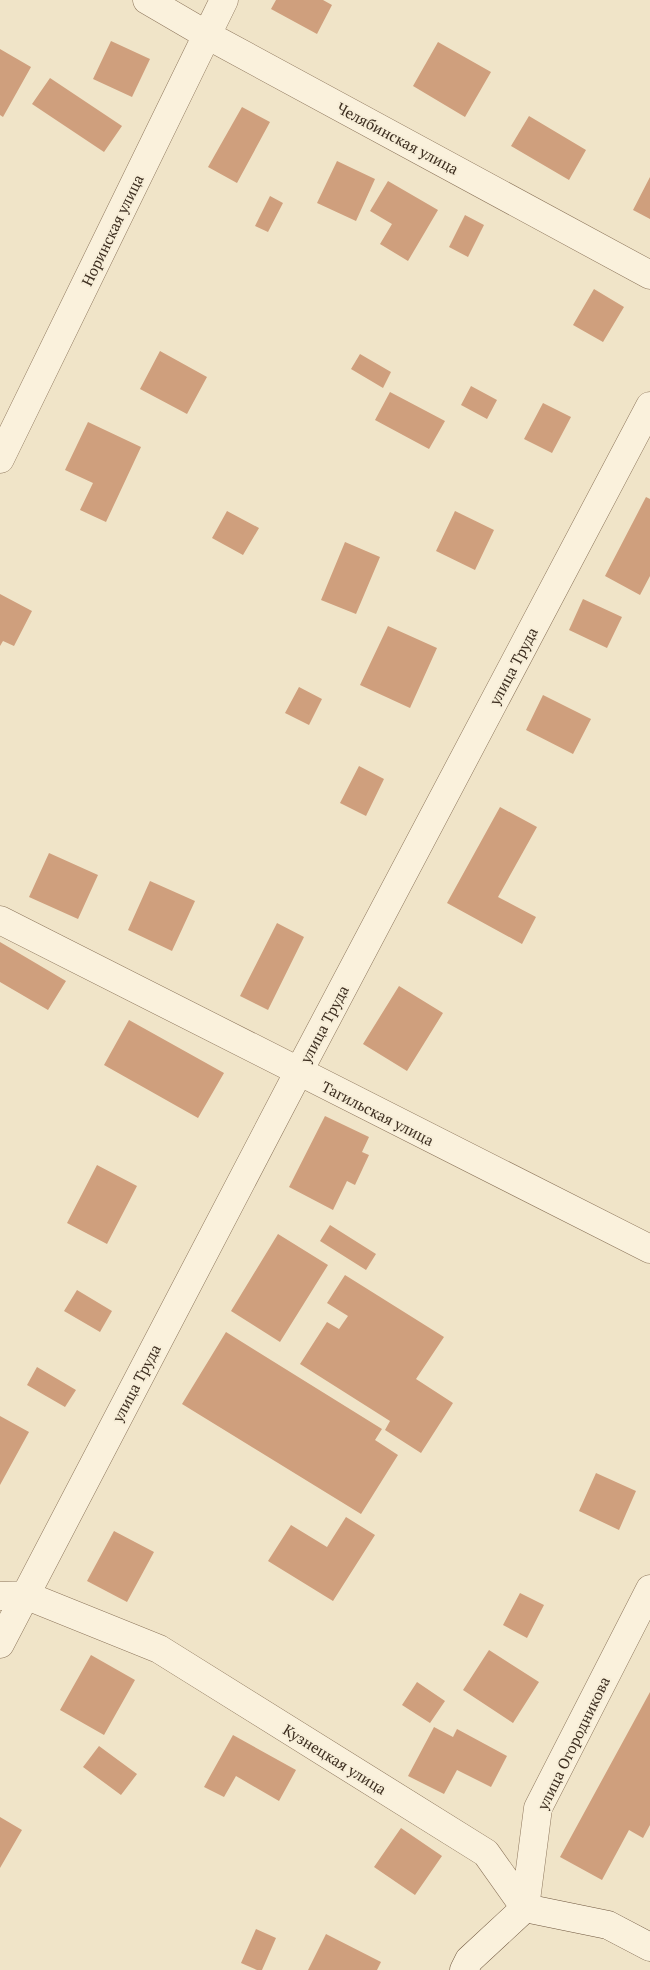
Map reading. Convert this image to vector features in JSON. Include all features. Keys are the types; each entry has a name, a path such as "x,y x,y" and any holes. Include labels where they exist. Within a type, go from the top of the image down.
{"street":[{"name":"Челябинская улица","path":"147,0 207,35 650,275"},
{"name":"Норинская улица","path":"0,459 224,0"},
{"name":"улица Труда","path":"0,1644 13,1596 298,1072 650,406"},
{"name":"Тагильская улица","path":"0,920 650,1249"},
{"name":"улица Огородникова","path":"525,1908 538,1808 650,1589"},
{"name":"Кузнецкая улица","path":"13,1596 158,1649 486,1853 525,1908"},
{"path":"464,1970 469,1960 525,1908 608,1926 650,1947"}],"building":[{"path":"276,0 323,0 332,5 317,34 271,9"},
{"path":"111,41 150,59 132,97 93,79"},
{"path":"438,42 491,72 465,117 413,86"},
{"path":"0,49 31,67 3,117 0,115"},
{"path":"50,78 122,126 104,152 32,104"},
{"path":"242,107 270,122 237,183 208,167"},
{"path":"529,116 586,150 569,180 511,146"},
{"path":"337,161 375,179 356,221 317,203"},
{"path":"650,177 650,219 633,210"},
{"path":"388,181 438,210 408,261 380,244 392,224 370,211"},
{"path":"270,196 283,203 268,232 255,226"},
{"path":"465,215 484,225 468,257 449,247"},
{"path":"594,289 624,307 603,342 573,325"},
{"path":"160,351 207,377 187,414 140,389"},
{"path":"360,354 391,372 383,388 351,369"},
{"path":"471,386 497,400 487,419 461,405"},
{"path":"390,392 445,421 429,449 375,420"},
{"path":"543,403 571,417 552,453 524,439"},
{"path":"88,422 141,447 106,522 80,510 93,483 65,470"},
{"path":"646,497 650,499 650,576 640,595 605,576"},
{"path":"227,511 259,528 243,555 212,538"},
{"path":"455,511 494,530 475,570 436,551"},
{"path":"345,542 380,557 356,614 321,600"},
{"path":"0,594 32,611 14,646 3,641 0,646"},
{"path":"583,599 622,617 607,648 569,630"},
{"path":"388,626 437,648 410,708 360,685"},
{"path":"299,687 322,699 309,725 285,713"},
{"path":"543,695 591,719 573,754 526,730"},
{"path":"359,766 384,779 366,816 340,803"},
{"path":"500,807 537,827 498,897 536,917 522,944 447,903"},
{"path":"49,853 98,875 78,919 29,897"},
{"path":"150,881 195,901 172,951 128,930"},
{"path":"277,923 304,937 268,1010 240,996"},
{"path":"0,942 66,981 48,1010 0,982"},
{"path":"399,986 443,1013 407,1071 363,1044"},
{"path":"129,1020 224,1073 198,1118 104,1065"},
{"path":"325,1116 369,1137 362,1152 369,1155 355,1185 347,1181 333,1210 289,1187"},
{"path":"97,1165 137,1186 107,1244 67,1223"},
{"path":"330,1225 376,1254 366,1270 320,1241"},
{"path":"278,1234 328,1265 280,1342 231,1311"},
{"path":"345,1275 444,1337 416,1379 453,1403 421,1453 385,1430 390,1421 300,1364 327,1322 339,1329 348,1316 327,1303"},
{"path":"77,1290 112,1311 100,1332 64,1311"},
{"path":"226,1332 382,1429 375,1440 398,1455 361,1514 182,1404"},
{"path":"37,1367 76,1390 65,1407 27,1385"},
{"path":"0,1416 29,1432 0,1485"},
{"path":"596,1473 636,1491 619,1530 579,1511"},
{"path":"346,1517 375,1535 333,1601 268,1561 291,1525 327,1547"},
{"path":"114,1531 154,1552 127,1602 87,1581"},
{"path":"520,1593 544,1605 527,1638 503,1625"},
{"path":"489,1650 539,1682 513,1723 463,1690"},
{"path":"91,1655 135,1680 104,1735 60,1710"},
{"path":"417,1682 445,1701 430,1723 402,1705"},
{"path":"650,1692 650,1825 643,1838 629,1830 602,1880 560,1857"},
{"path":"434,1727 453,1737 457,1729 507,1756 491,1787 457,1770 444,1794 408,1776"},
{"path":"233,1735 296,1770 279,1801 236,1776 224,1797 204,1787"},
{"path":"99,1746 137,1774 121,1795 83,1767"},
{"path":"0,1817 22,1830 0,1868"},
{"path":"401,1828 442,1856 415,1895 374,1867"},
{"path":"256,1929 276,1938 262,1970 257,1970 241,1963"},
{"path":"326,1934 381,1962 377,1970 308,1970"}]}
